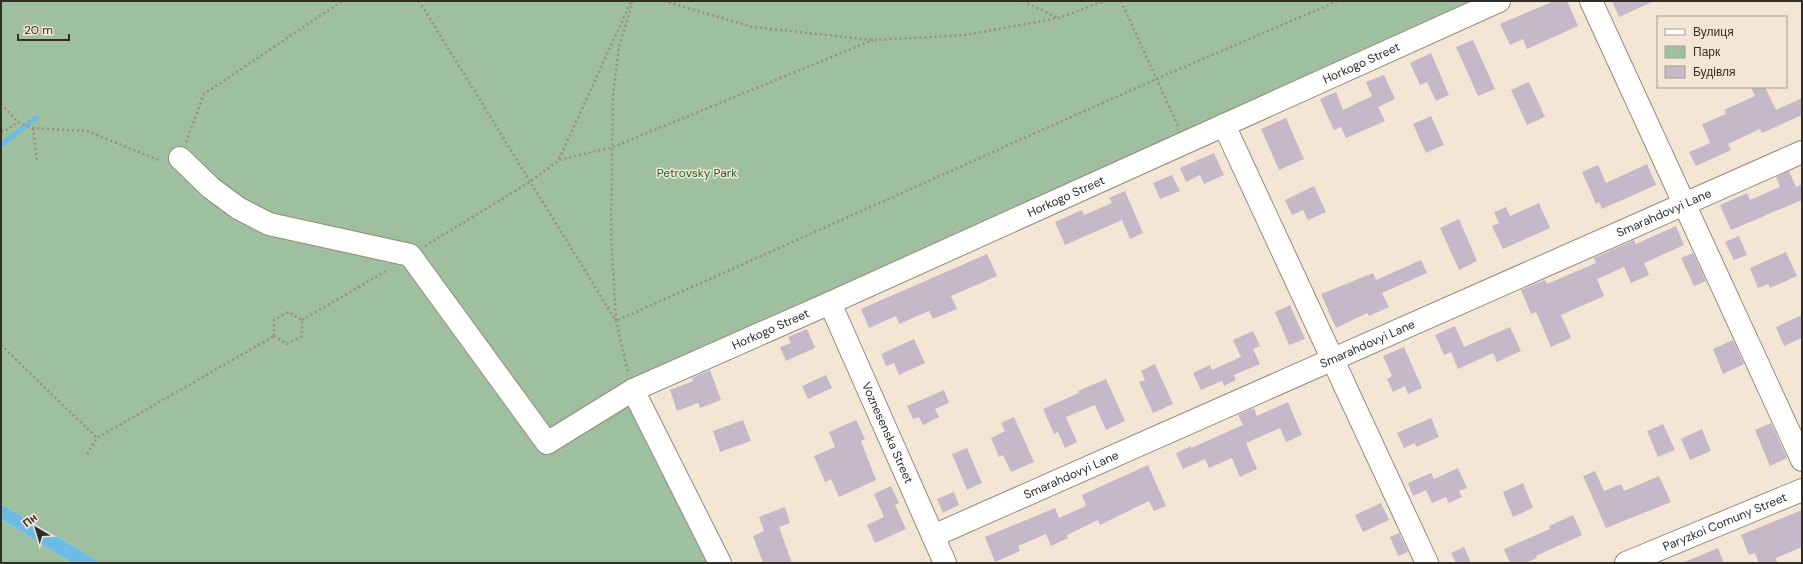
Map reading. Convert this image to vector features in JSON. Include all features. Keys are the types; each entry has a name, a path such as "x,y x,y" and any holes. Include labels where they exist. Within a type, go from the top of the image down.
{"street":[{"name":"Horkogo Street","path":"410,255 547,443 633,390 830,303 1499,1"},
{"path":"1591,1 1802,460"},
{"path":"1224,125 1427,563"},
{"name":"Smarahdovyi Lane","path":"933,536 1802,152"},
{"path":"172,160 238,208 269,224 410,255"},
{"name":"Voznesenska Street","path":"830,303 945,563"},
{"path":"633,390 720,563"},
{"name":"Paryzkoi Comuny Street","path":"1626,563 1802,490"}],"path":[{"path":"1,104 18,122 34,128 87,131 172,160 204,94 342,1"},
{"path":"419,1 616,321"},
{"path":"559,160 632,1"},
{"path":"632,1 619,47 613,95 611,236 616,321 633,390"},
{"path":"664,1 752,27 873,40 966,35 1058,18 1105,1"},
{"path":"1024,1 1058,18"},
{"path":"1121,1 1185,142"},
{"path":"616,321 1156,79 1338,1"},
{"path":"410,255 530,182 559,160 613,147 873,40"},
{"path":"1,131 5,131 18,122"},
{"path":"34,128 37,160"},
{"path":"302,320 381,274"},
{"path":"274,336 274,320 288,312 302,320"},
{"path":"274,336 287,344 302,336 302,320"},
{"path":"87,454 97,438 274,336"},
{"path":"1,345 97,438"}],"green space":[{"name":"Petrovsky Park","path":"1,1 1499,1 633,389 720,563 102,563 1,504"},
{"path":"1,519 72,563 1,563"}],"water":[{"path":"1,504 102,563 72,563 1,519"}],"building":[{"path":"1554,1 1567,1 1578,26 1527,49 1523,39 1510,45 1500,24"},
{"path":"1612,1 1654,1 1619,17"},
{"path":"1473,40 1495,89 1478,96 1456,47"},
{"path":"1431,53 1449,95 1436,101 1427,82 1420,85 1410,63"},
{"path":"1384,75 1395,99 1378,107 1385,121 1346,138 1341,127 1334,130 1320,99 1336,92 1343,110 1372,96 1366,82"},
{"path":"1529,82 1545,117 1527,125 1511,90"},
{"path":"1751,88 1765,88 1776,110 1802,98 1802,115 1762,133 1760,129 1728,144 1731,150 1696,166 1689,152 1710,143 1702,124 1726,114 1724,110 1755,96"},
{"path":"1431,116 1444,145 1426,153 1413,124"},
{"path":"1286,118 1304,159 1279,170 1261,129"},
{"path":"1214,153 1224,175 1204,184 1200,175 1186,182 1180,168"},
{"path":"1647,164 1656,185 1602,209 1599,202 1596,204 1582,172 1598,165 1606,183"},
{"path":"1789,171 1796,187 1802,184 1802,200 1731,230 1720,205 1747,193 1750,200 1780,187 1776,177"},
{"path":"1172,175 1180,191 1160,199 1153,183"},
{"path":"1314,186 1326,212 1308,220 1303,210 1292,215 1285,200"},
{"path":"1125,191 1143,233 1130,239 1122,220 1065,245 1055,222 1082,210 1084,215 1112,203 1109,198"},
{"path":"1539,203 1550,228 1503,249 1492,226 1499,223 1494,212 1506,207 1510,216"},
{"path":"1459,219 1477,261 1459,270 1440,228"},
{"path":"1676,226 1684,245 1644,263 1649,275 1631,283 1624,267 1597,279 1604,296 1561,315 1571,338 1551,347 1536,312 1531,314 1521,290 1545,280 1547,284 1596,263 1594,258 1634,240 1636,244"},
{"path":"1739,236 1747,255 1734,260 1725,242"},
{"path":"1786,252 1797,276 1770,288 1768,284 1758,288 1750,268"},
{"path":"1693,253 1706,281 1694,286 1681,258"},
{"path":"987,254 997,276 951,296 957,309 933,319 929,311 899,324 896,316 869,328 861,309"},
{"path":"1421,260 1427,273 1382,293 1389,307 1369,316 1367,313 1336,328 1321,294 1373,273 1376,280"},
{"path":"1290,305 1305,339 1289,345 1275,312"},
{"path":"1802,315 1802,338 1784,346 1776,327"},
{"path":"1455,326 1464,347 1510,327 1521,351 1497,362 1493,353 1458,369 1451,352 1444,355 1435,335"},
{"path":"807,329 815,348 786,361 780,347 791,343 788,337"},
{"path":"1253,331 1260,346 1253,349 1260,364 1234,375 1236,380 1224,386 1222,381 1201,390 1193,373 1210,365 1212,370 1241,357 1233,340"},
{"path":"914,339 925,363 899,375 894,363 886,366 881,354"},
{"path":"1733,340 1744,364 1723,374 1713,349"},
{"path":"1404,347 1422,388 1408,394 1405,386 1393,392 1387,379 1392,376 1383,356"},
{"path":"1155,364 1173,404 1153,413 1139,382 1145,380 1141,371"},
{"path":"710,370 721,400 700,408 698,403 677,411 670,390 693,381 692,378"},
{"path":"826,375 832,388 808,399 802,386"},
{"path":"1106,379 1125,421 1106,430 1095,405 1066,417 1077,442 1065,448 1058,432 1054,434 1043,409 1079,393 1078,391"},
{"path":"944,390 949,403 935,409 939,417 923,425 919,417 913,419 907,406"},
{"path":"1288,402 1302,435 1286,442 1280,428 1246,443 1257,469 1240,477 1232,458 1209,468 1205,459 1183,469 1176,453 1243,425 1238,415 1254,408 1257,416"},
{"path":"1014,417 1034,462 1011,472 1003,455 999,457 991,438 1005,431 1001,423"},
{"path":"1431,418 1439,437 1416,447 1415,443 1404,448 1397,433"},
{"path":"743,420 751,441 720,452 713,431"},
{"path":"856,420 865,439 861,441 876,480 839,497 831,479 825,482 814,456 835,447 829,432"},
{"path":"1771,423 1787,458 1770,466 1755,430"},
{"path":"1663,424 1675,450 1658,457 1647,431"},
{"path":"1702,429 1711,451 1690,460 1681,439"},
{"path":"967,448 982,483 967,490 952,454"},
{"path":"1148,465 1166,506 1154,511 1149,501 1100,525 1098,520 1067,535 1068,538 1051,546 1046,534 1018,546 1020,551 995,562 985,537 1055,508 1059,518 1086,506 1082,495"},
{"path":"1458,468 1467,488 1459,491 1462,497 1449,503 1446,497 1432,503 1426,490 1413,496 1408,483 1431,473 1434,479"},
{"path":"1595,471 1604,491 1621,484 1624,491 1659,476 1671,502 1606,528 1583,476"},
{"path":"1523,483 1533,508 1513,517 1503,492"},
{"path":"891,486 899,503 895,505 906,529 875,543 867,525 884,517 874,494"},
{"path":"954,492 959,505 943,513 937,499"},
{"path":"1381,503 1389,520 1363,532 1355,515"},
{"path":"785,507 790,523 779,527 792,563 763,563 753,536 764,531 759,517"},
{"path":"1802,510 1802,547 1776,558 1777,563 1759,563 1755,553 1749,555 1741,535"},
{"path":"1573,515 1582,535 1536,556 1537,558 1525,563 1510,563 1504,549 1550,529 1549,526"},
{"path":"1399,533 1408,552 1398,556 1390,537"},
{"path":"1464,547 1471,563 1456,563 1451,553"},
{"path":"1718,548 1724,563 1682,563"}],"waterway":[{"path":"1,145 36,118"}]}
